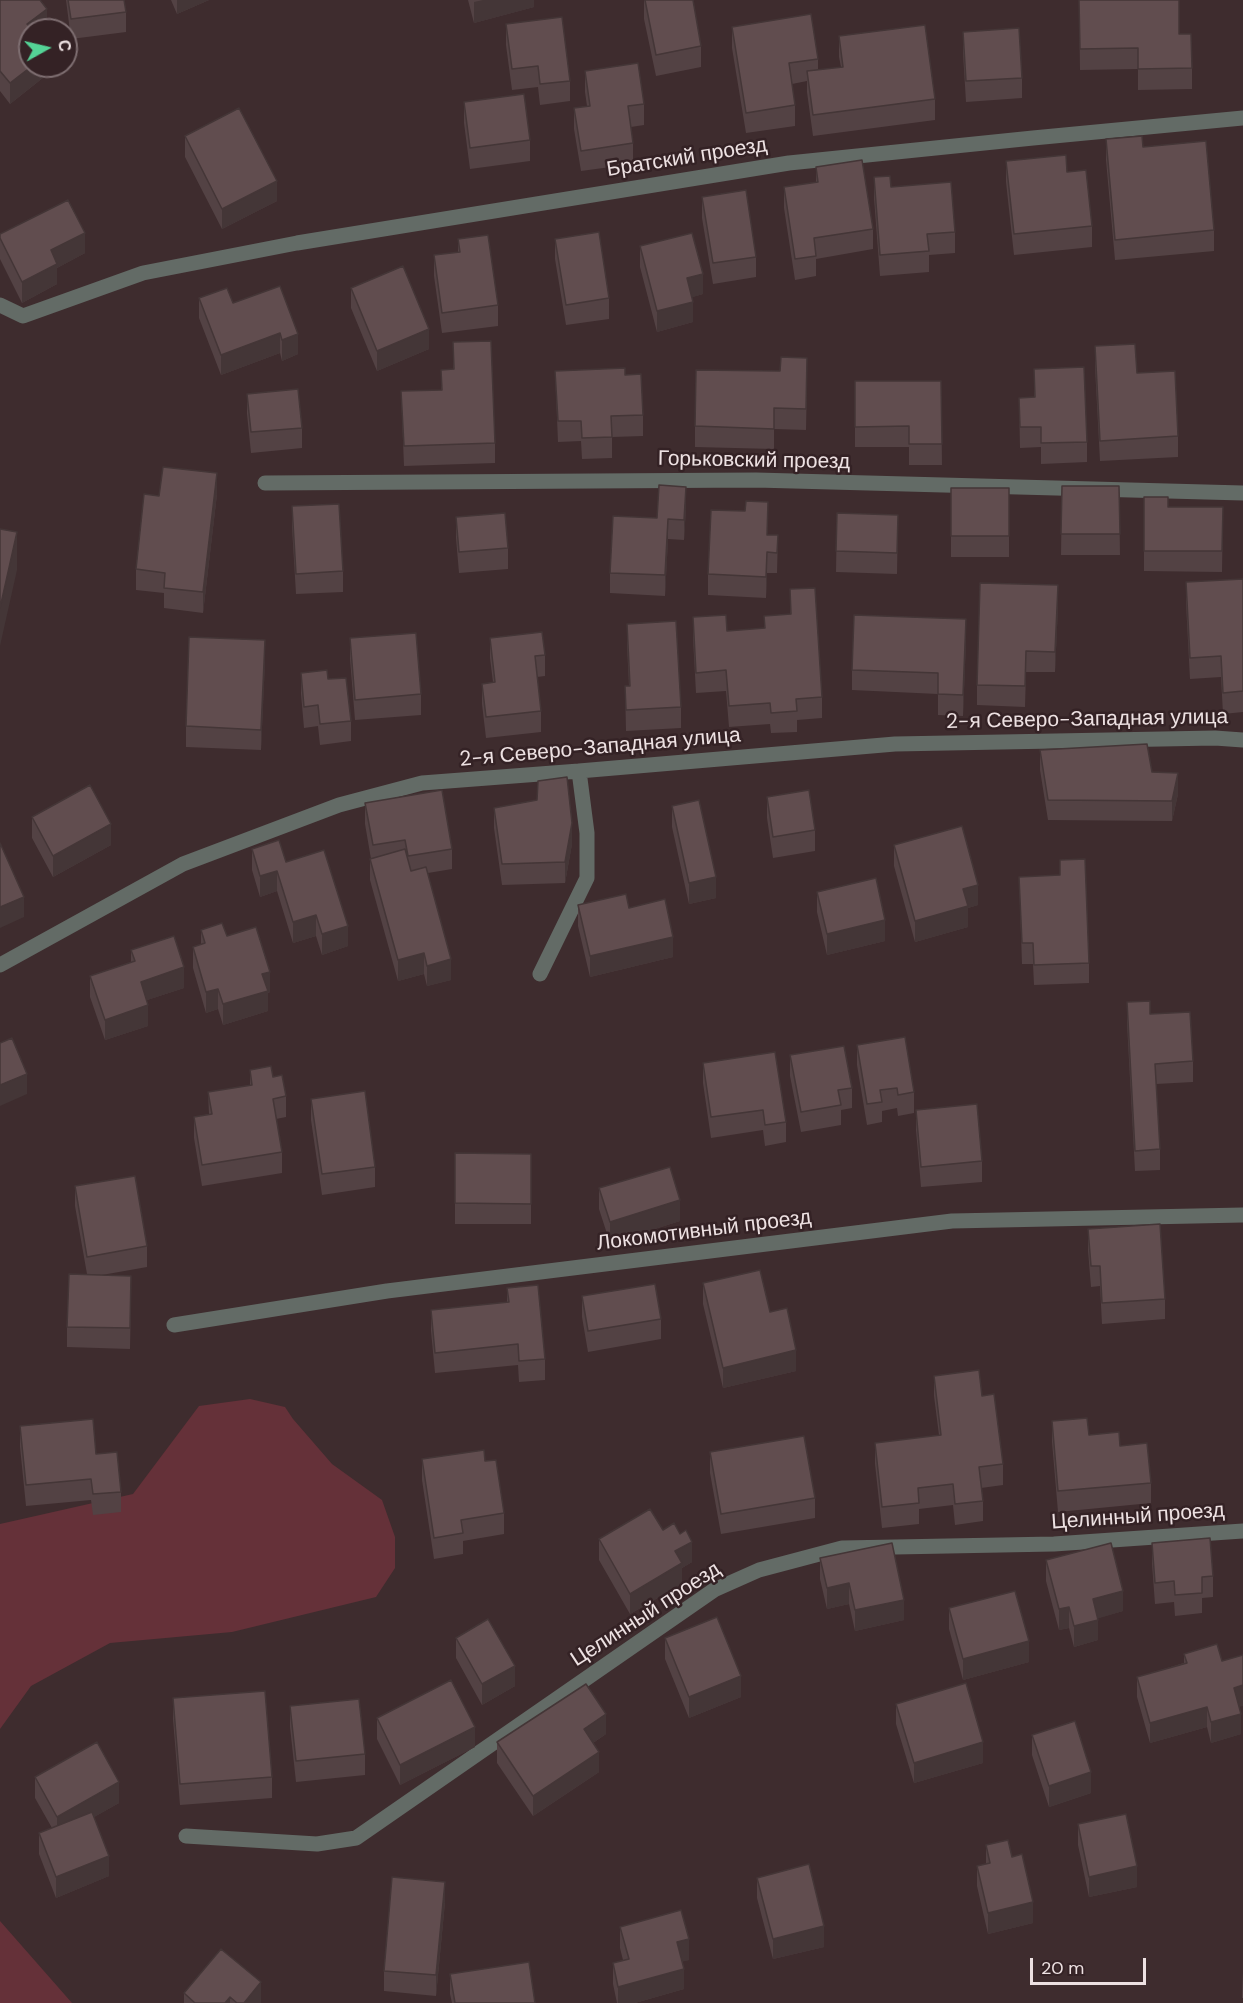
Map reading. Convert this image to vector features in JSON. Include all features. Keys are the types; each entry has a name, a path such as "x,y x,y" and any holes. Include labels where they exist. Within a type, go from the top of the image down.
{"street":[{"name":"Братский проезд","path":"0,305 23,316 143,273 297,243 789,163 1243,118"},
{"name":"Горьковский проезд","path":"265,483 756,480 1243,493"},
{"name":"2-я Северо-Западная улица","path":"0,965 183,864 339,805 422,783 895,744 1215,738 1243,740"},
{"path":"540,974 587,878 586,833 579,771"},
{"name":"Локомотивный проезд","path":"174,1325 387,1291 952,1221 1243,1215"},
{"name":"Целинный проезд","path":"186,1836 317,1845 356,1838 714,1590 759,1570 842,1548 1054,1544 1243,1531"}],"shaded area":[{"path":"250,1399 285,1407 332,1464 382,1500 395,1537 395,1568 376,1597 232,1632 110,1643 31,1686 0,1729 0,1524 133,1494 199,1406"},
{"path":"0,1921 72,2003 0,2003"}],"building":[{"path":"0,0 40,0 47,9 35,18 18,18 18,77 10,83 0,71"},
{"path":"68,0 124,0 126,12 71,18"},
{"path":"645,0 693,0 701,46 656,55"},
{"path":"1079,0 1179,0 1179,34 1191,34 1192,68 1138,69 1138,48 1080,49"},
{"path":"811,14 818,59 789,63 795,105 746,113 732,27"},
{"path":"562,17 570,81 540,84 538,66 512,69 506,24"},
{"path":"925,25 935,99 813,115 807,71 843,67 839,36"},
{"path":"1019,28 1022,78 966,81 963,32"},
{"path":"638,63 644,104 628,106 633,143 581,151 574,108 590,106 585,71"},
{"path":"524,94 530,140 470,148 464,102"},
{"path":"239,108 277,181 222,209 185,136"},
{"path":"1142,136 1143,147 1206,141 1214,230 1115,240 1106,139"},
{"path":"1066,155 1067,172 1086,170 1092,226 1014,234 1006,161"},
{"path":"862,160 873,229 814,238 816,256 795,259 784,187 818,182 816,167"},
{"path":"890,176 891,187 951,182 955,232 927,234 929,251 880,255 874,177"},
{"path":"746,190 756,257 713,263 702,197"},
{"path":"68,200 85,233 51,250 57,264 22,282 0,234"},
{"path":"599,232 609,298 566,305 555,239"},
{"path":"692,233 703,274 687,278 693,302 657,311 640,246"},
{"path":"488,235 498,305 442,313 434,255 460,252 458,239"},
{"path":"403,266 429,329 377,351 351,288"},
{"path":"280,286 298,334 282,340 280,333 221,355 199,298 227,288 233,303"},
{"path":"491,341 495,443 404,446 401,391 442,390 441,370 454,369 453,342"},
{"path":"1135,344 1137,373 1175,371 1178,436 1100,441 1095,346"},
{"path":"781,357 807,358 806,409 774,408 774,429 695,426 696,370 780,371"},
{"path":"1084,367 1087,442 1041,443 1041,427 1020,427 1019,398 1035,397 1034,369"},
{"path":"625,368 625,375 641,374 643,415 611,416 612,437 582,438 581,421 558,421 555,371"},
{"path":"855,381 941,381 942,444 909,444 909,426 855,427"},
{"path":"298,389 302,428 251,432 247,394"},
{"path":"163,467 217,473 203,592 164,588 165,573 136,569 144,494 159,496"},
{"path":"659,485 686,487 684,520 668,519 665,575 610,573 613,516 657,518"},
{"path":"1062,486 1119,486 1120,534 1061,534"},
{"path":"951,488 1009,488 1009,536 951,536"},
{"path":"1144,497 1168,497 1168,507 1223,507 1222,551 1144,551"},
{"path":"746,501 768,502 767,535 778,535 777,553 767,552 766,577 708,574 711,510 745,511"},
{"path":"339,504 343,571 296,574 292,506"},
{"path":"505,513 508,548 459,552 456,517"},
{"path":"837,513 898,515 897,553 836,551"},
{"path":"0,529 17,532 0,608"},
{"path":"1243,579 1243,691 1223,693 1221,656 1190,658 1186,582"},
{"path":"980,583 1058,585 1055,652 1026,651 1025,686 977,685"},
{"path":"815,588 822,697 796,699 797,711 771,713 770,703 729,706 726,670 696,673 693,617 726,615 727,631 765,628 764,616 791,614 790,589"},
{"path":"854,615 966,619 963,695 938,694 938,673 852,670"},
{"path":"676,621 681,707 626,710 625,686 630,686 627,624"},
{"path":"542,632 545,655 535,656 541,711 486,717 482,684 495,682 490,638"},
{"path":"416,633 421,694 355,700 350,638"},
{"path":"189,637 265,640 261,730 186,726"},
{"path":"327,670 328,679 346,678 351,721 320,724 318,705 304,707 301,673"},
{"path":"1147,744 1152,772 1178,773 1172,801 1048,800 1040,750"},
{"path":"567,777 572,823 565,862 502,864 494,808 537,800 538,781"},
{"path":"90,785 111,824 53,856 32,817"},
{"path":"442,790 452,849 408,856 405,840 373,845 365,803"},
{"path":"809,790 815,830 773,837 767,797"},
{"path":"699,800 716,877 689,883 672,806"},
{"path":"962,826 978,885 963,889 968,906 915,921 894,845"},
{"path":"279,840 286,862 324,850 348,926 322,934 316,915 293,922 277,871 260,876 252,849"},
{"path":"0,843 24,897 0,907"},
{"path":"405,849 411,871 426,867 451,959 427,966 424,953 398,960 370,859"},
{"path":"1085,859 1089,963 1034,965 1033,943 1022,943 1019,877 1060,875 1060,860"},
{"path":"876,878 885,920 827,934 817,892"},
{"path":"626,894 629,908 665,899 673,937 590,956 578,905"},
{"path":"222,923 227,936 256,927 270,972 262,974 268,991 223,1004 218,989 206,992 193,947 205,943 201,930"},
{"path":"174,936 184,967 141,982 148,1005 105,1020 90,976 135,961 131,950"},
{"path":"1150,1001 1150,1014 1190,1012 1193,1061 1155,1064 1160,1149 1135,1151 1127,1002"},
{"path":"905,1037 914,1092 898,1095 897,1088 880,1090 882,1102 867,1104 857,1045"},
{"path":"12,1038 27,1074 0,1085 0,1043"},
{"path":"844,1046 852,1088 838,1090 841,1105 801,1112 790,1055"},
{"path":"775,1052 786,1122 765,1125 763,1110 711,1117 703,1063"},
{"path":"271,1066 273,1077 282,1075 286,1096 273,1099 282,1152 202,1165 194,1117 212,1114 208,1092 252,1085 250,1070"},
{"path":"365,1091 375,1167 322,1174 311,1099"},
{"path":"977,1104 982,1161 921,1167 916,1110"},
{"path":"455,1153 531,1154 531,1204 455,1203"},
{"path":"670,1167 680,1200 610,1222 599,1188"},
{"path":"135,1176 147,1246 87,1257 75,1186"},
{"path":"1160,1224 1165,1299 1102,1303 1100,1266 1091,1266 1088,1229"},
{"path":"760,1270 770,1312 787,1308 796,1350 723,1368 703,1283"},
{"path":"69,1274 131,1276 130,1328 67,1327"},
{"path":"655,1284 661,1319 588,1331 582,1296"},
{"path":"538,1285 545,1359 519,1361 518,1344 435,1353 431,1310 509,1302 507,1288"},
{"path":"979,1370 982,1396 994,1394 1003,1464 979,1467 983,1501 955,1504 953,1484 918,1488 919,1503 882,1507 875,1443 941,1435 934,1376"},
{"path":"1087,1418 1089,1435 1119,1432 1120,1446 1147,1443 1151,1483 1058,1491 1052,1421"},
{"path":"93,1419 96,1454 117,1452 121,1492 93,1494 91,1479 26,1485 20,1426"},
{"path":"804,1436 815,1498 721,1514 710,1452"},
{"path":"484,1450 485,1461 496,1460 504,1513 461,1520 463,1533 434,1538 422,1459"},
{"path":"650,1509 663,1530 674,1523 680,1534 686,1530 692,1542 675,1551 682,1563 630,1594 599,1539"},
{"path":"1210,1538 1213,1576 1202,1577 1202,1593 1175,1595 1174,1581 1155,1583 1152,1543"},
{"path":"892,1543 904,1600 855,1610 849,1583 827,1588 820,1558"},
{"path":"1111,1543 1123,1591 1093,1599 1098,1620 1074,1626 1069,1607 1059,1609 1046,1560"},
{"path":"1015,1591 1029,1641 963,1659 949,1608"},
{"path":"717,1617 741,1676 689,1697 665,1638"},
{"path":"488,1619 515,1666 482,1684 456,1638"},
{"path":"1217,1644 1222,1661 1243,1655 1243,1685 1234,1688 1241,1714 1211,1722 1207,1707 1150,1723 1137,1677 1187,1663 1184,1654"},
{"path":"451,1680 475,1727 400,1765 377,1718"},
{"path":"966,1683 983,1742 914,1763 896,1704"},
{"path":"586,1684 606,1714 584,1729 599,1752 533,1796 497,1742"},
{"path":"265,1691 272,1777 180,1784 173,1698"},
{"path":"359,1699 365,1754 296,1761 290,1706"},
{"path":"1075,1721 1091,1772 1049,1786 1032,1735"},
{"path":"97,1742 119,1782 57,1817 35,1777"},
{"path":"92,1812 109,1856 56,1877 39,1833"},
{"path":"1126,1814 1137,1866 1089,1877 1078,1824"},
{"path":"1008,1840 1012,1857 1022,1854 1033,1902 988,1913 977,1866 990,1863 986,1845"},
{"path":"809,1864 824,1926 773,1939 757,1878"},
{"path":"392,1877 445,1882 436,1975 384,1971"},
{"path":"681,1910 689,1939 677,1942 684,1969 618,1987 613,1963 629,1959 620,1927"},
{"path":"221,1949 261,1982 244,2003 237,2003 230,1997 225,2003 195,2003 184,1993"},
{"path":"529,1962 535,2003 455,2003 450,1974"}]}
